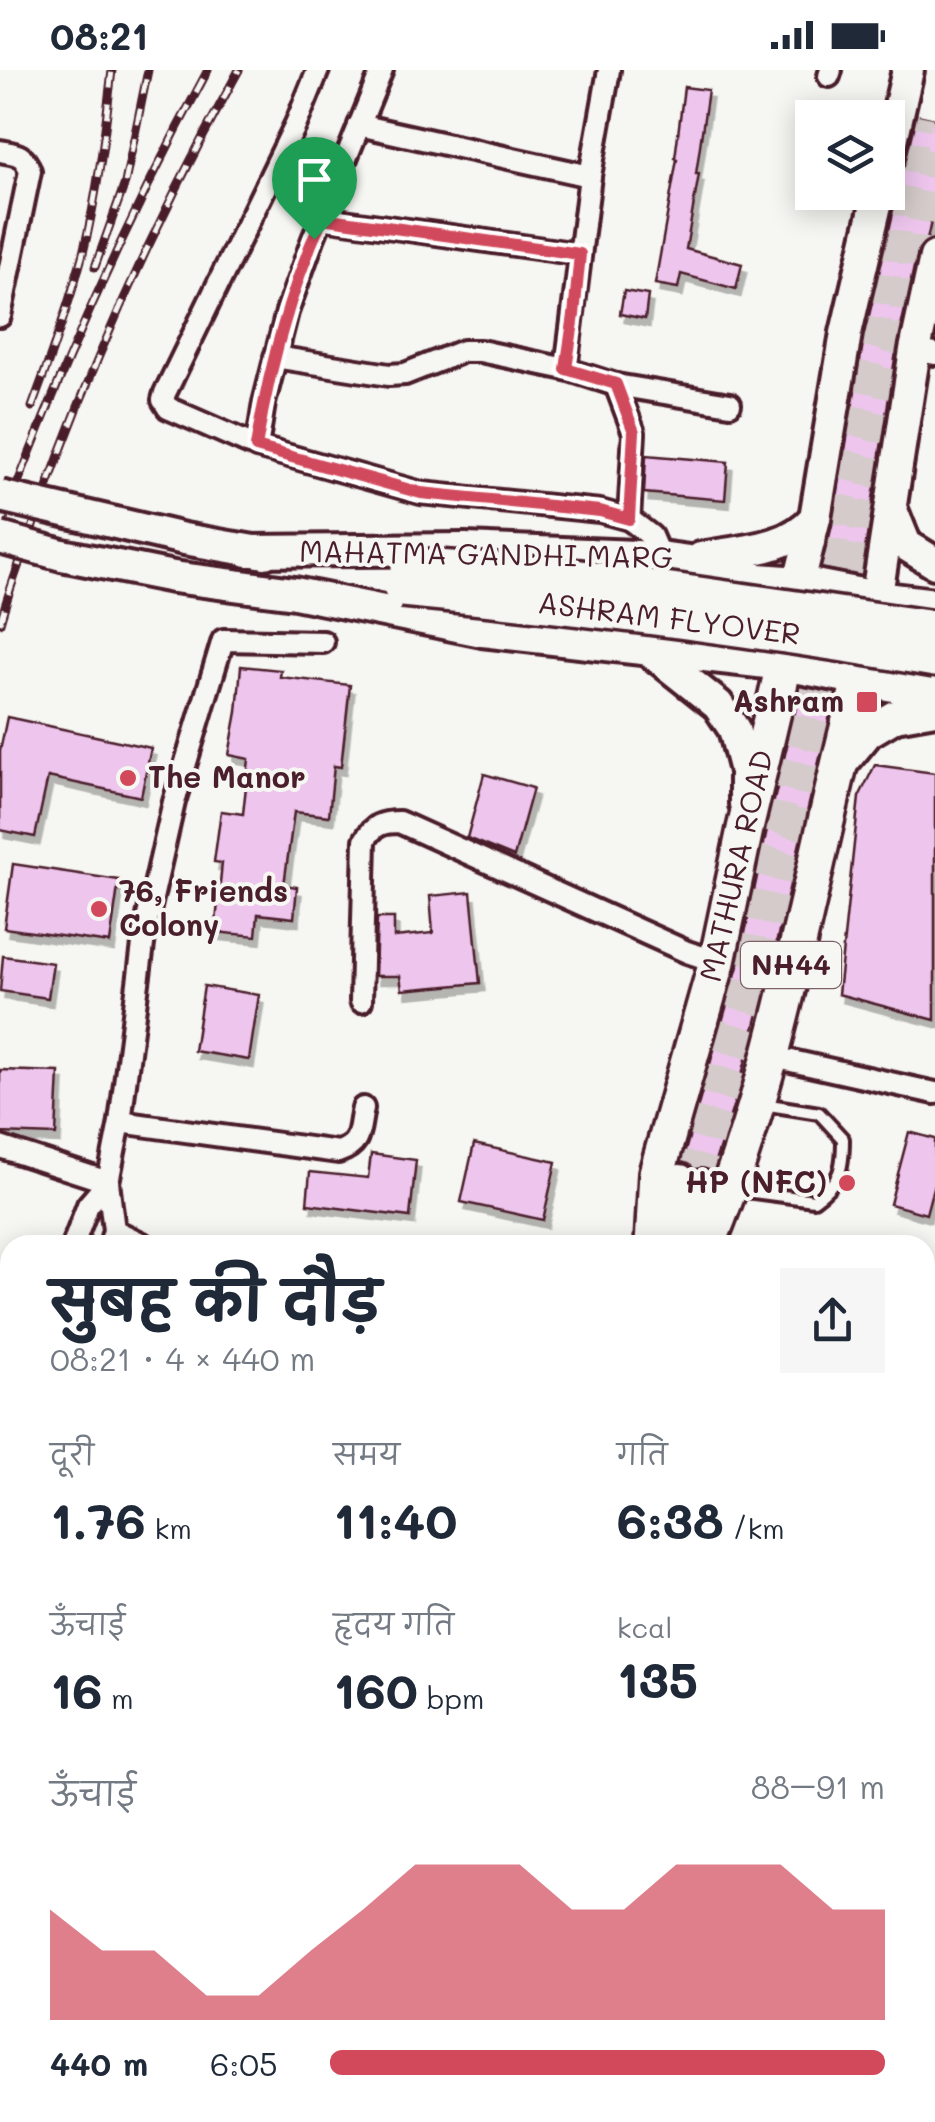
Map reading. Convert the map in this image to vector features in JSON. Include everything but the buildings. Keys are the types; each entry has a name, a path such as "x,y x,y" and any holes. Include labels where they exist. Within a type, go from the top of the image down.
{"highway":[{"name":"ASHRAM FLYOVER","path":"402,577 581,578 935,629"},
{"name":"ASHRAM FLYOVER","path":"402,577 935,659"},
{"name":"MATHURA ROAD","path":"653,1235 656,1173 718,962 799,582"},
{"name":"NH44","path":"706,1235 704,1185 757,1103 860,681"}],"main road":[{"path":"901,100 908,70"},
{"path":"918,116 926,70"},
{"name":"MATHURA ROAD","path":"799,582 815,518 846,333 875,210"},
{"path":"877,597 890,506 925,352 935,257"},
{"path":"0,496 248,551"},
{"path":"890,506 906,545 935,562"},
{"path":"745,829 745,771 734,729 718,705 650,651 674,559 763,549 804,531 815,518"},
{"path":"0,538 173,577 294,593"},
{"name":"MAHATMA GANDHI MARG","path":"248,551 465,550 674,559 759,579 935,604"},
{"name":"MAHATMA GANDHI MARG","path":"248,551 402,577"},
{"name":"MAHATMA GANDHI MARG","path":"294,593 402,577"},
{"name":"MAHATMA GANDHI MARG","path":"294,593 482,632 784,664 935,694"},
{"name":"NH44","path":"860,681 877,597"},
{"path":"840,766 868,732 896,716 935,710"},
{"path":"669,1235 704,1185"},
{"path":"694,1235 704,1185"}],"street":[{"path":"318,70 296,124 163,400 173,412 256,447 421,493 600,511 629,519 674,559"},
{"path":"256,447 287,312 382,70"},
{"path":"566,369 590,176 609,70"},
{"path":"359,125 590,176"},
{"path":"0,151 18,154 26,160 30,171 1,309"},
{"path":"322,218 580,254"},
{"path":"274,356 389,376 417,370 463,351 480,351 616,384 730,404"},
{"path":"616,384 634,432 629,519"},
{"path":"112,1235 108,1182 146,929 174,802 223,640 323,642"},
{"path":"361,1001 365,840 372,829 384,822 399,822 687,952 718,962"},
{"path":"770,1056 935,1093"},
{"path":"120,1122 338,1152 352,1148 356,1142 363,1108"},
{"path":"0,1147 108,1182"},
{"path":"77,1235 88,1205 108,1182"}],"lane":[{"path":"704,1185 814,1200 832,1187 843,1166 844,1139 819,1113 757,1103"}],"tunnel":[{"path":"680,1180 735,1000 812,678 826,576 918,115"},
{"path":"701,1186 756,1010 834,683 935,151"}],"railway":[{"path":"32,407 83,253 97,185 112,70"},
{"path":"95,267 125,183 148,70"},
{"path":"0,530 96,297 208,70"},
{"path":"0,623 106,339 156,230 239,70"}],"place":[{"name":"Ashram","path":"867,702"},
{"name":"The Manor","path":"128,778"},
{"name":"76, Friends Colony","path":"99,909"},
{"name":"HP (NFC)","path":"847,1183"}],"route":[{"path":"322,218 580,254 566,369 616,384 634,432 629,519 600,511 421,493 256,447 274,356 314,239 322,218"}]}
